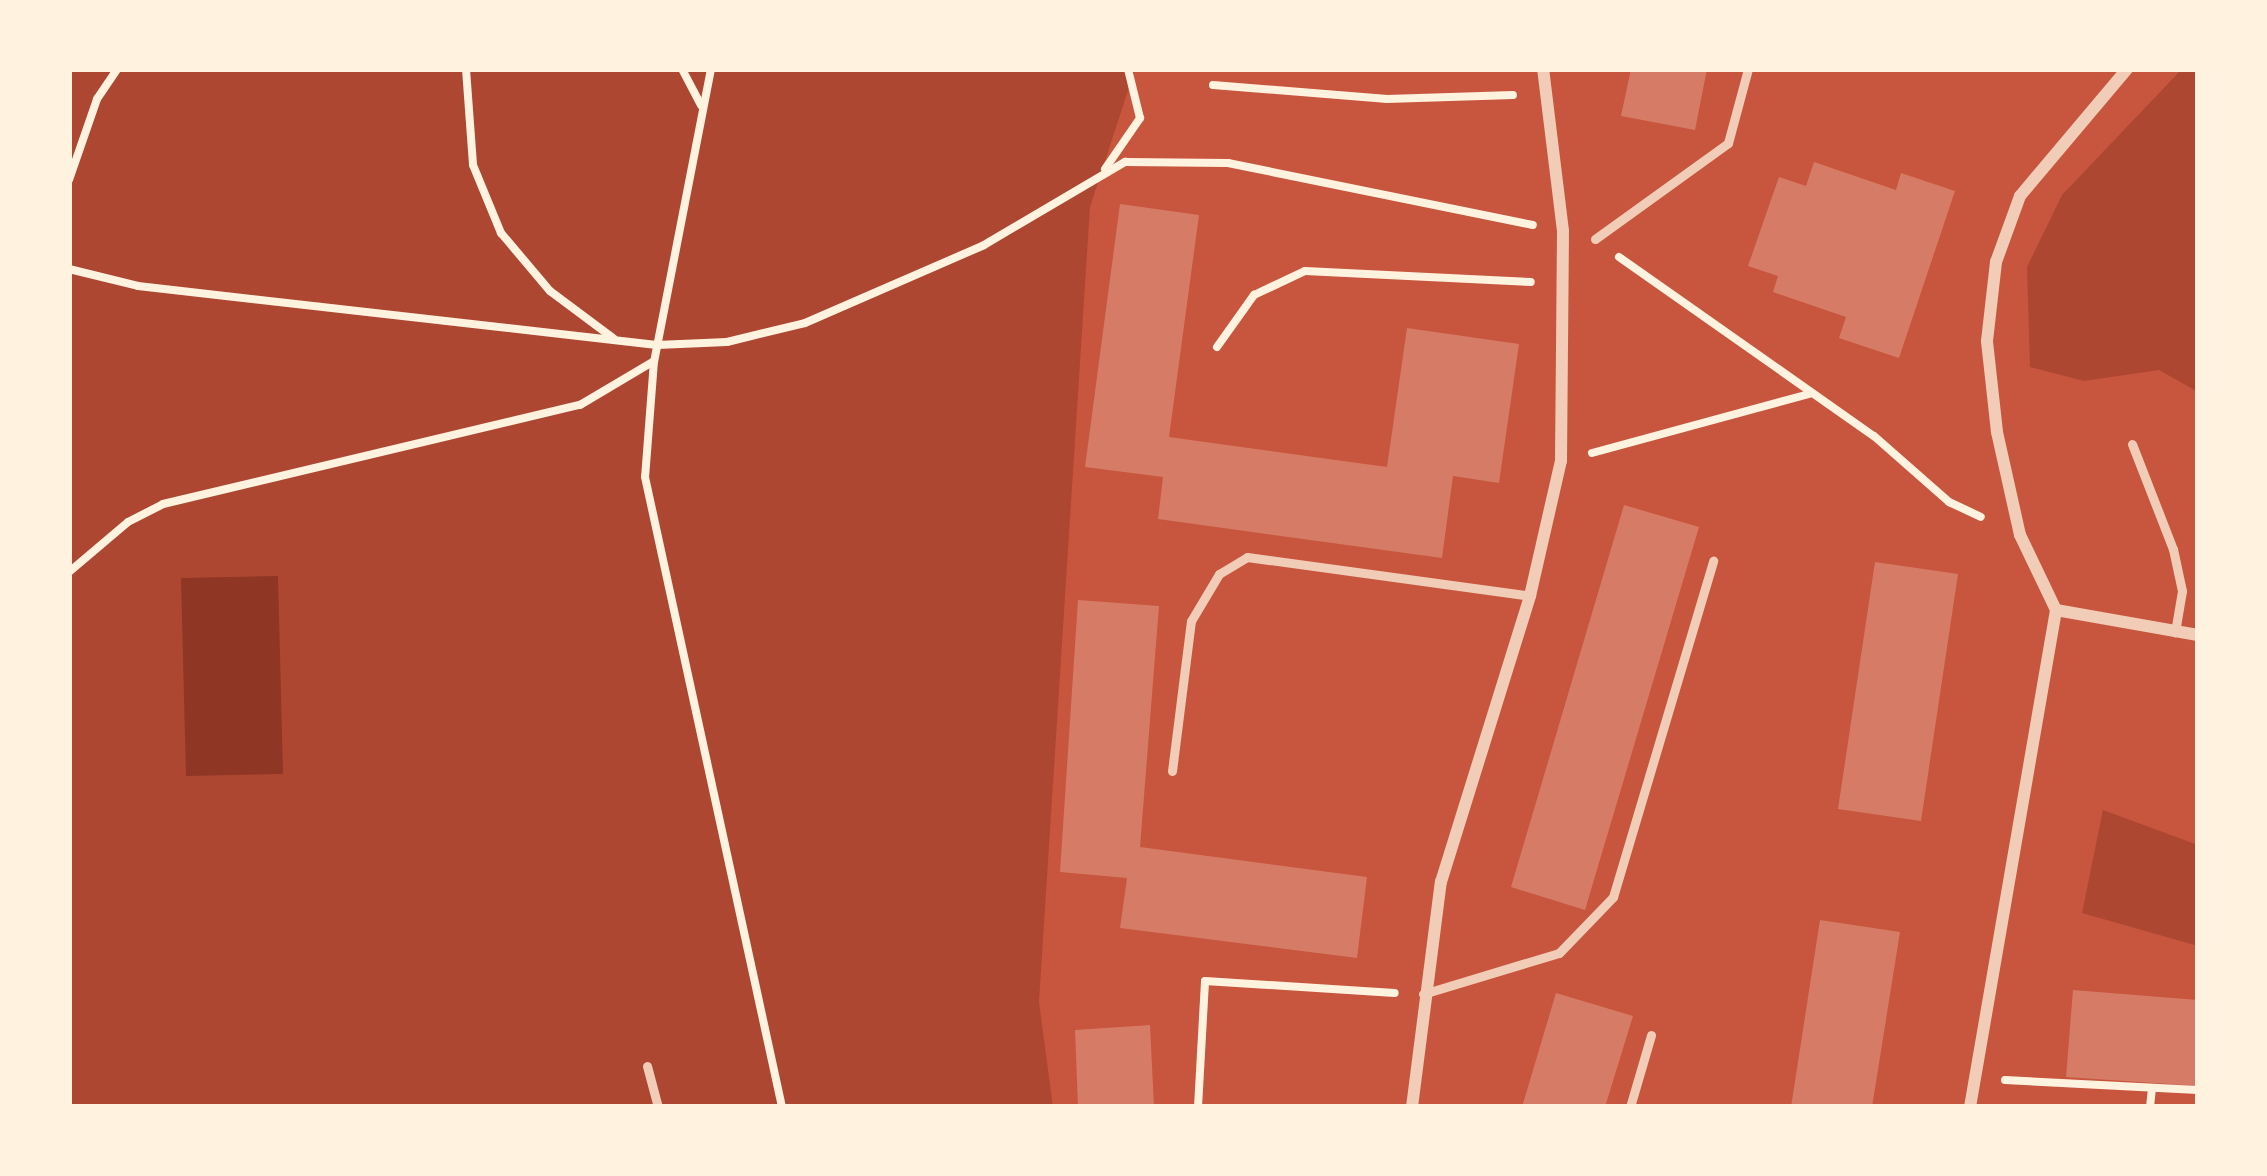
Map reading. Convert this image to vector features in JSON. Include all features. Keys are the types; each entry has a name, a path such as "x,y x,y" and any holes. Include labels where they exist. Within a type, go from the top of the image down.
{"street":[{"path":"1412,1107 1422,994 1441,882 1530,596 1562,461 1563,232 1543,69"},
{"path":"1970,1107 2056,610 2020,536 1996,432 1987,341 1996,262 2020,196 2127,69"},
{"path":"2056,610 2198,635"}],"lane":[{"path":"1595,239 1728,143 1748,69"},
{"path":"2132,444 2174,549 2182,591 2175,632"},
{"path":"1172,771 1191,621 1219,574 1247,557 1530,596"},
{"path":"1422,994 1559,953 1613,897 1712,561"},
{"path":"1630,1107 1652,1035"},
{"path":"647,1066 658,1107"}],"path":[{"path":"69,180 97,99 117,69"},
{"path":"466,69 473,165 501,233 550,291 619,341"},
{"path":"682,69 701,106"},
{"path":"711,69 654,361 645,477 782,1107"},
{"path":"1101,174 1140,118 1128,69"},
{"path":"1213,85 1387,99 1544,94"},
{"path":"69,269 161,289 657,345 728,342 805,323 984,245 1125,162 1228,163 1563,232"},
{"path":"1595,239 1810,393 1949,502 2020,536"},
{"path":"1217,347 1254,295 1305,271 1564,284"},
{"path":"69,572 128,522 163,504 580,405 654,361"},
{"path":"1562,461 1810,393"},
{"path":"1198,1107 1205,981 1422,994"},
{"path":"1974,1078 2198,1090"},
{"path":"2150,1107 2152,1088"}],"shaded area":[{"path":"69,69 1135,69 1090,207 1039,1002 1053,1107 69,1107"},
{"path":"2182,69 2198,69 2198,392 2159,370 2084,381 2030,367 2027,267 2062,195"},
{"path":"278,576 283,774 186,776 181,578"},
{"path":"2103,810 2198,845 2198,946 2082,913"}],"building":[{"path":"1631,69 1707,69 1695,130 1621,116"},
{"path":"1814,162 1896,190 1901,173 1955,191 1899,358 1839,338 1846,317 1773,292 1778,276 1748,266 1779,177 1806,186"},
{"path":"1120,204 1199,215 1169,437 1387,467 1407,328 1519,344 1499,483 1453,476 1442,558 1158,519 1163,477 1085,467"},
{"path":"1624,505 1699,527 1585,910 1511,887"},
{"path":"1875,562 1958,574 1921,821 1838,809"},
{"path":"1078,600 1159,606 1140,847 1367,877 1357,958 1120,928 1127,878 1060,872"},
{"path":"1820,920 1900,932 1872,1107 1791,1107"},
{"path":"2073,990 2198,1000 2198,1086 2066,1077"},
{"path":"1556,993 1633,1016 1605,1107 1522,1107"},
{"path":"1150,1025 1154,1107 1078,1107 1075,1030"}]}
